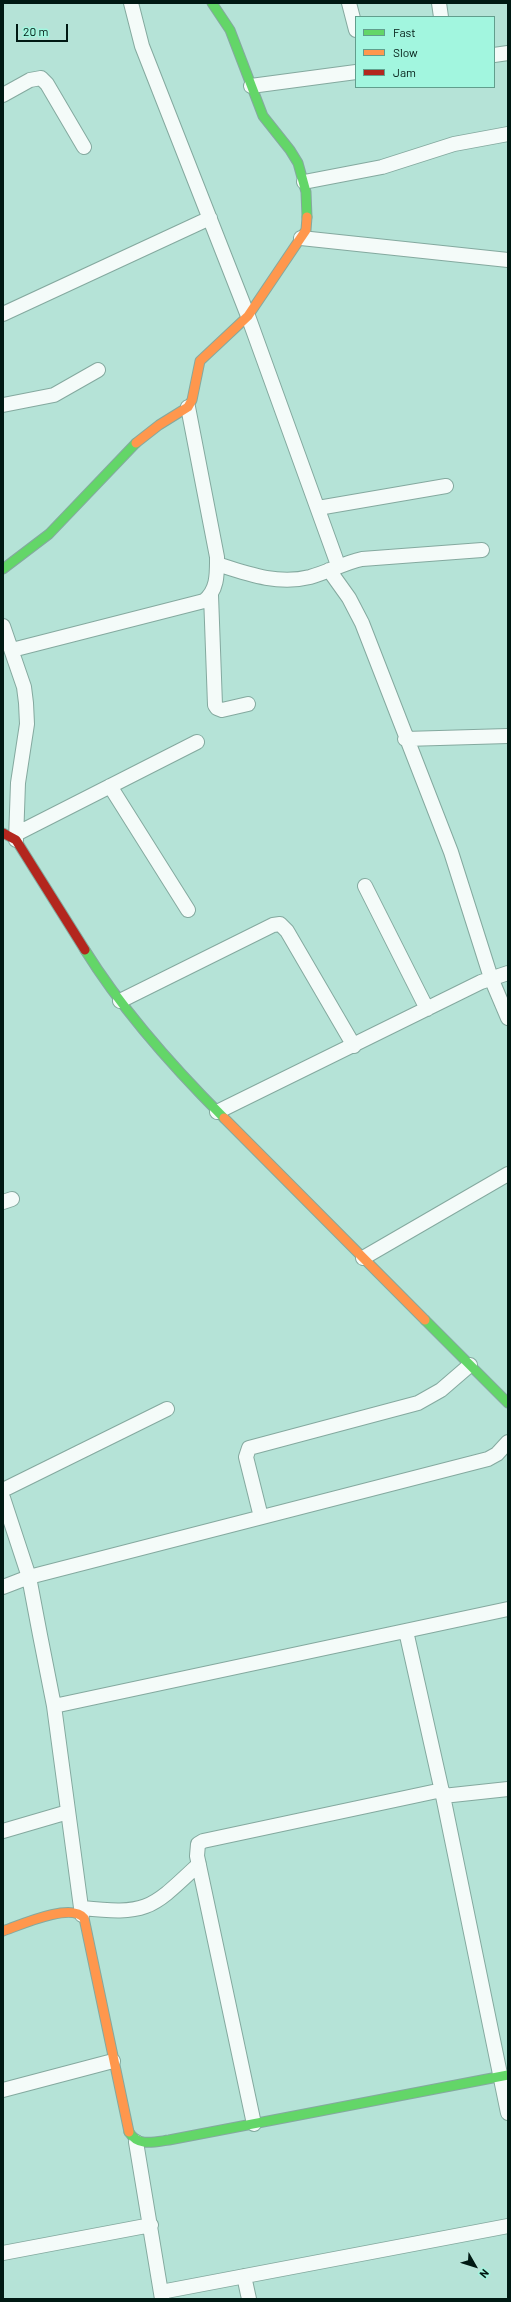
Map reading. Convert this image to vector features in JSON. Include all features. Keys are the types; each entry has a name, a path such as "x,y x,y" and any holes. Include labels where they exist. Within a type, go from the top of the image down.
{"street":[{"path":"131,3 142,46 248,316 318,508 334,568 362,622 405,739 457,870 491,978 508,1018"},
{"path":"3,569 49,534 142,438 188,407 192,400 197,368 200,361 248,316 306,230 308,217 304,182 294,156 269,126 251,86 230,30 212,3"},
{"path":"349,3 355,26"},
{"path":"439,3 441,16"},
{"path":"495,55 508,53"},
{"path":"251,86 355,72"},
{"path":"3,95 30,80 41,78 47,84 84,147"},
{"path":"304,182 382,167 454,144 508,134"},
{"path":"3,314 210,218"},
{"path":"301,238 508,260"},
{"path":"3,405 54,395 98,370"},
{"path":"188,407 217,564 217,576 211,595 215,705 217,708 222,710 248,704"},
{"path":"318,508 446,486"},
{"path":"217,564 262,578 279,580 309,577 368,558 482,550"},
{"path":"12,650 204,601 211,595"},
{"path":"3,626 24,687 27,724 12,836 87,954 120,1001 217,1112 508,1404"},
{"path":"405,739 508,736"},
{"path":"12,836 197,742"},
{"path":"110,786 188,910"},
{"path":"365,886 427,1009"},
{"path":"120,1001 273,925 280,924 287,931 354,1046"},
{"path":"217,1112 491,978 508,973"},
{"path":"362,1258 508,1174"},
{"path":"261,1517 246,1457 249,1448 418,1403 441,1390 470,1365"},
{"path":"3,1490 167,1409"},
{"path":"3,1587 29,1577 488,1459 497,1454 508,1442"},
{"path":"3,1498 29,1577 54,1706 82,1912 87,1925 127,2127 130,2135 136,2142 151,2225 161,2295 244,2276 508,2226"},
{"path":"54,1706 508,1609"},
{"path":"406,1631 504,2075 508,2114"},
{"path":"254,2124 196,1850 198,1844 203,1840 442,1793 508,1789"},
{"path":"3,1831 68,1812"},
{"path":"3,1931 62,1912 133,1911 152,1905 199,1864"},
{"path":"3,2090 114,2060"},
{"path":"136,2142 144,2143 169,2140 504,2075"},
{"path":"3,2253 151,2225"},
{"path":"244,2276 249,2299"}],"traffic: fast":[{"path":"212,3 230,30 263,116 290,150 298,163 306,192 307,217"},
{"path":"3,569 49,534 136,443"},
{"path":"85,950 115,994 150,1038 187,1080 224,1118"},
{"path":"425,1320 508,1403"},
{"path":"129,2132 133,2137 142,2142 158,2142 508,2075"}],"traffic: slow":[{"path":"136,443 159,425 188,407 192,400 200,361 248,316 306,230 307,217"},
{"path":"224,1118 425,1320"},
{"path":"3,1931 45,1916 68,1912 77,1914 84,1918 129,2132"}],"traffic: jam":[{"path":"3,833 16,840 85,950"}]}
